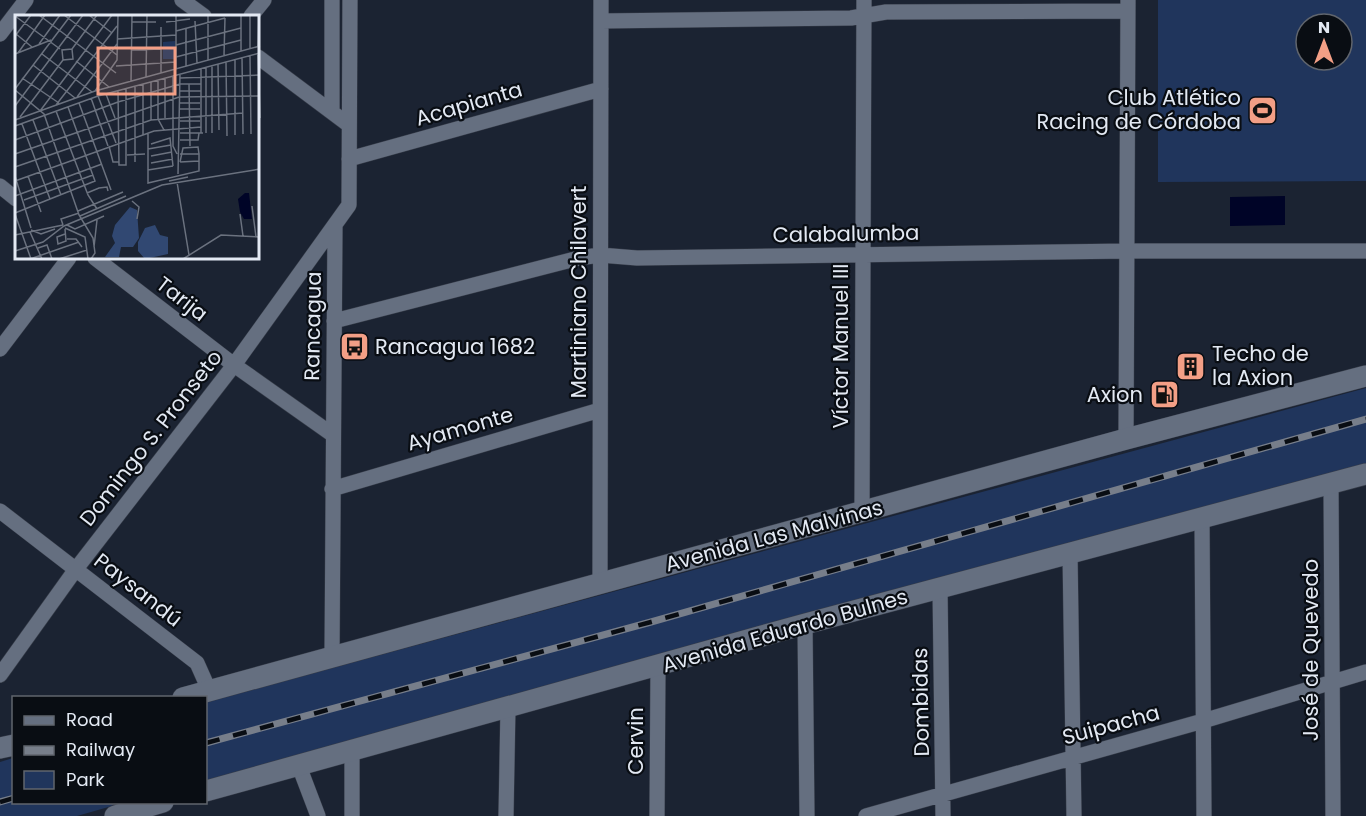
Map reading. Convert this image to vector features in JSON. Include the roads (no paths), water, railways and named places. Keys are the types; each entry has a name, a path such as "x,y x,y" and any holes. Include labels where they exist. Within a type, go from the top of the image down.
{"main road":[{"name":"Avenida Las Malvinas","path":"190,696 1126,439 1366,376"},
{"name":"Avenida Eduardo Bulnes","path":"207,791 508,706 658,667 805,624 1366,474"},
{"path":"115,816 150,807"}],"street":[{"path":"0,34 26,0"},
{"path":"182,0 203,15"},
{"path":"252,15 264,0"},
{"path":"332,0 332,112"},
{"name":"Rancagua","path":"332,656 335,227 349,205 350,0"},
{"name":"Martiniano Chilavert","path":"600,584 601,0"},
{"name":"Víctor Manuel III","path":"862,511 864,0"},
{"path":"601,21 864,16 886,12 1128,5 1126,439"},
{"path":"260,58 349,125"},
{"name":"Acapianta","path":"349,159 601,89"},
{"path":"0,186 15,198"},
{"name":"Domingo S. Pronseto","path":"0,675 76,569 234,365 335,227"},
{"name":"Calabalumba","path":"334,321 579,258 600,255 637,258 1128,251 1366,251"},
{"path":"0,349 67,260"},
{"name":"Tarija","path":"98,260 234,365 333,435"},
{"name":"Ayamonte","path":"332,489 600,410"},
{"name":"José de Quevedo","path":"1331,483 1333,816"},
{"name":"Paysandú","path":"0,511 197,663 209,690"},
{"path":"1202,518 1204,816"},
{"path":"1070,554 1074,816"},
{"name":"Dombidas","path":"940,588 943,816"},
{"path":"805,624 807,816"},
{"name":"Cervin","path":"657,816 658,667"},
{"name":"Suipacha","path":"866,816 1203,722 1366,672"},
{"path":"506,816 508,706"},
{"path":"352,749 352,816"},
{"path":"299,766 318,816"}],"railway":[{"path":"207,743 651,622 1366,419"},
{"path":"0,802 12,799"}],"place":[{"name":"Club Atlético Racing de Córdoba","path":"1262,110"},
{"name":"Rancagua 1682","path":"354,347"},
{"name":"Techo de la Axion","path":"1191,366"},
{"name":"Axion","path":"1164,395"}]}
